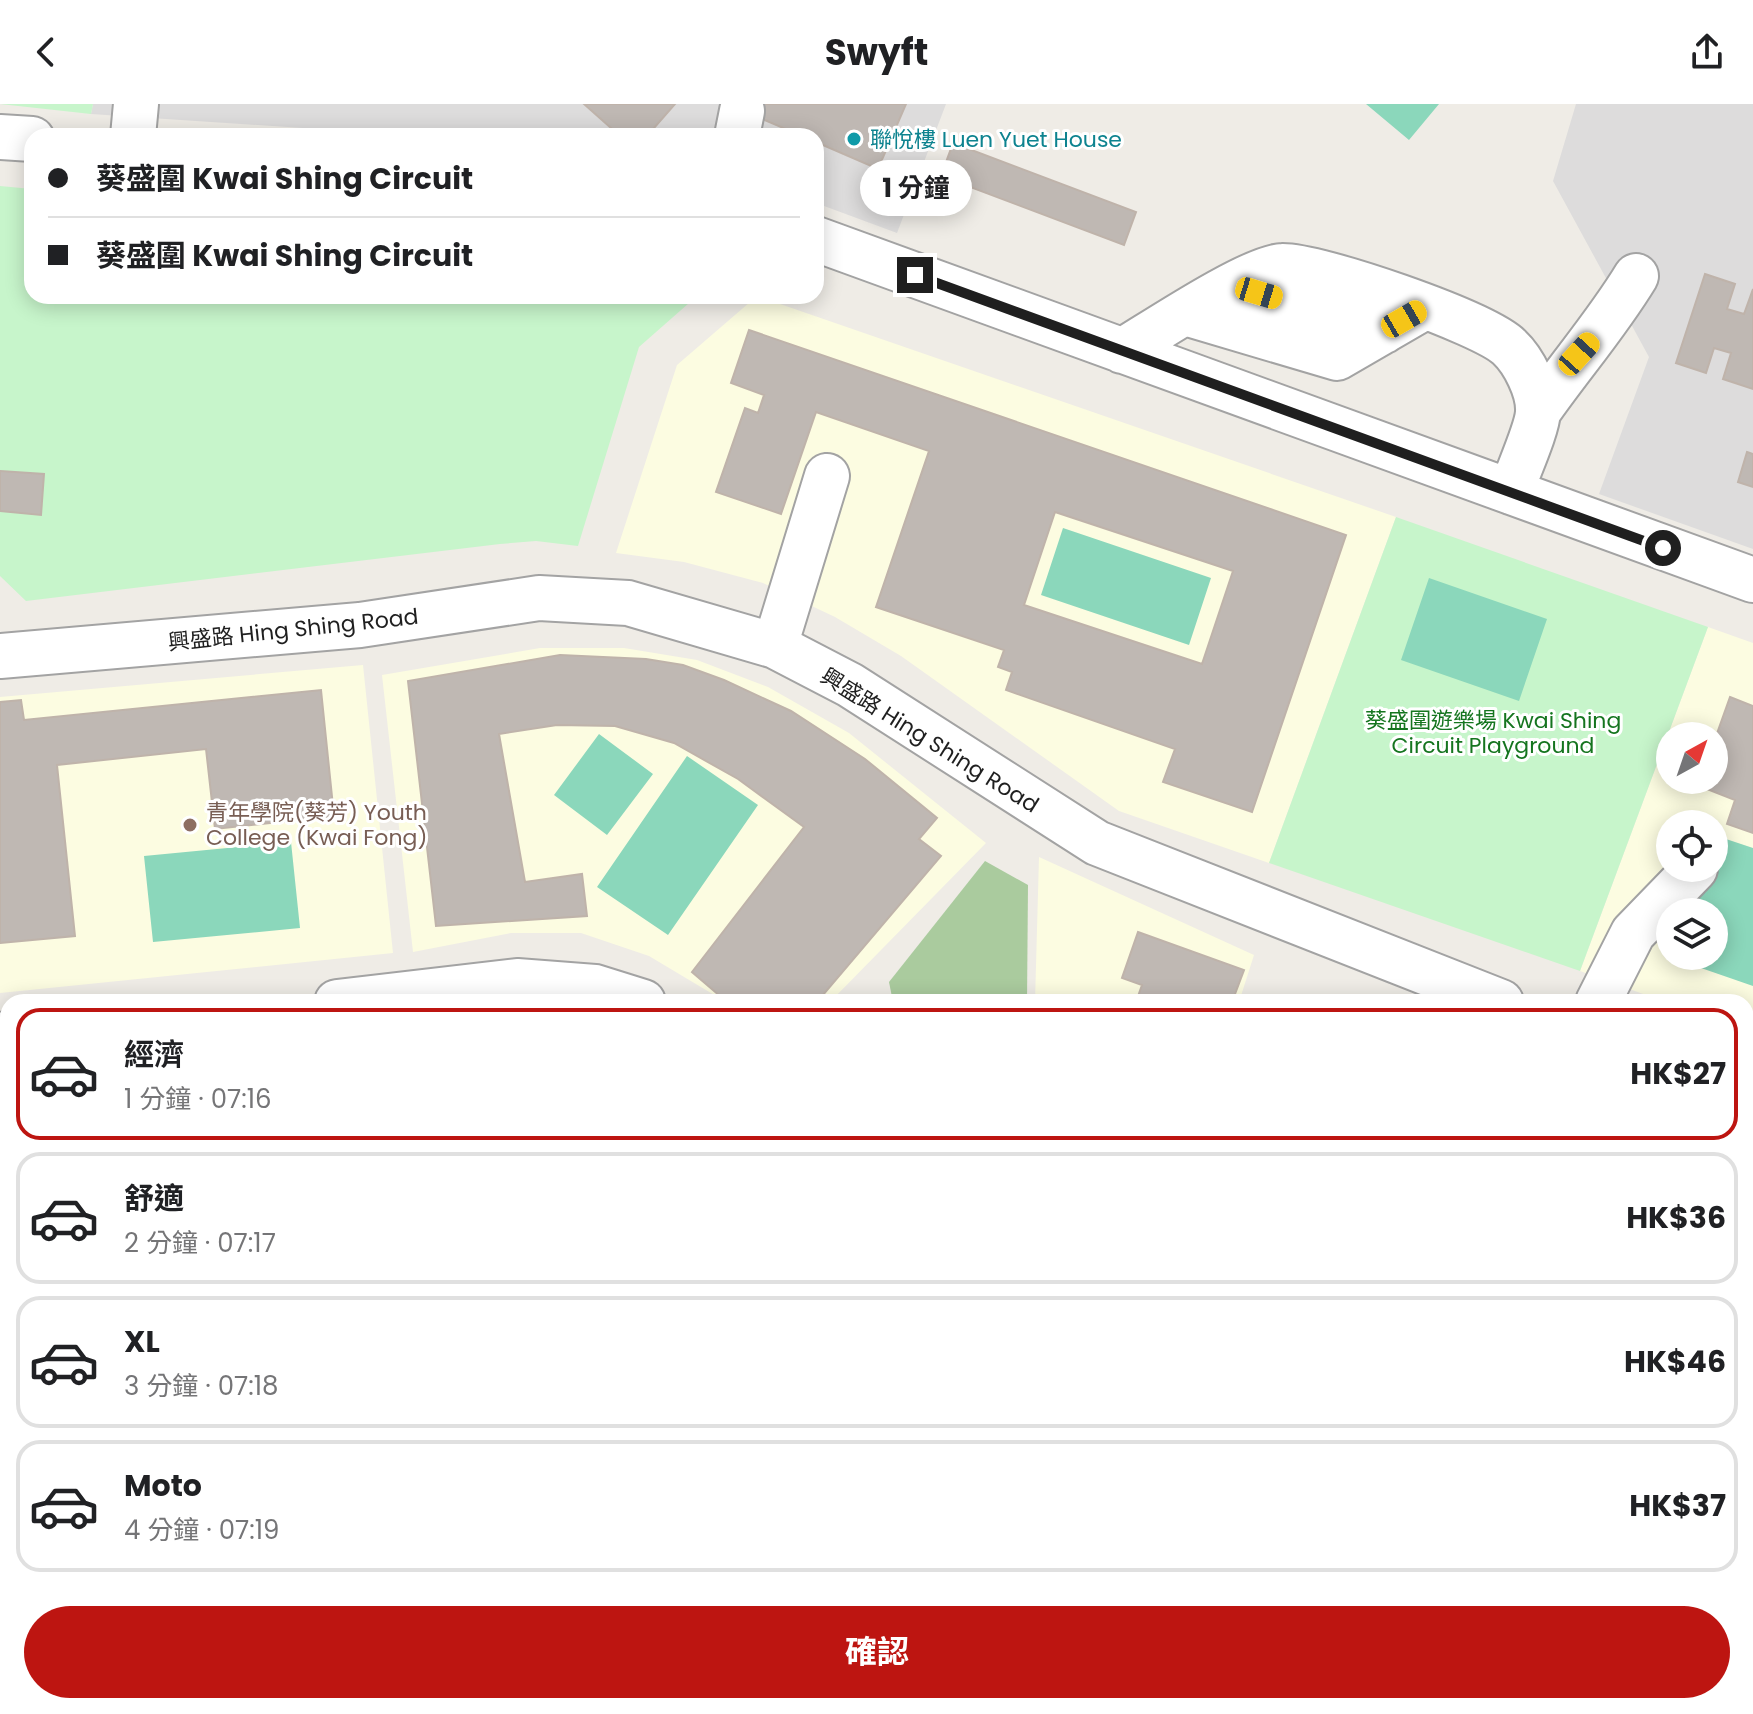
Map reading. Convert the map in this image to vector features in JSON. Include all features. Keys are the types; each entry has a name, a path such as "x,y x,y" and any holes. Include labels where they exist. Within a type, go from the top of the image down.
{"street":[{"path":"134,128 136,104"},
{"path":"0,137 24,138"},
{"path":"824,242 1753,580"},
{"path":"1122,351 1233,285 1280,265 1313,270 1473,323 1509,347 1531,379 1538,412"},
{"path":"1511,492 1538,412 1579,354 1610,319 1636,276"},
{"path":"1233,285 1384,331"},
{"path":"1185,313 1337,358 1425,307"},
{"path":"775,646 827,476"},
{"name":"興盛路 Hing Shing Road","path":"0,656 350,626 539,598 628,603 775,646 850,685 1097,843 1481,994"},
{"path":"1602,994 1633,933 1682,882"},
{"path":"432,994 517,981 595,987 617,994"}],"shaded area":[{"path":"93,104 946,104 897,233 824,206 824,128 302,128 91,114"},
{"path":"1576,104 1753,104 1753,549 1599,494 1649,357 1553,181"},
{"path":"748,304 780,304 1396,517 1269,863 1119,811 901,656 835,617 763,583 684,562 616,553 677,365"},
{"path":"1708,627 1753,643 1753,994 1643,994 1580,971 1656,767 1656,794 1728,794 1728,722 1673,722"},
{"path":"540,648 624,648 697,660 768,687 849,733 986,843 838,994 713,994 649,956 581,933 511,933 413,952 382,675"},
{"name":"青年學院(葵芳) Youth College (Kwai Fong)","path":"363,665 393,953 0,993 0,697"},
{"path":"1039,857 1254,955 1242,994 1035,994"}],"green space":[{"path":"0,104 93,104 91,114"},
{"path":"1366,104 1439,104 1409,140"},
{"path":"0,186 24,188 24,304 688,304 639,347 578,546 536,541 500,544 26,601 0,576"},
{"name":"葵盛圍遊樂場 Kwai Shing Circuit Playground","path":"1396,517 1708,627 1673,722 1656,722 1656,767 1580,971 1269,863"},
{"path":"1063,528 1211,578 1189,645 1041,595"},
{"path":"1429,578 1547,619 1519,701 1401,660"},
{"path":"599,734 653,774 607,835 554,795"},
{"path":"687,756 758,805 668,935 597,887"},
{"path":"1728,840 1753,848 1753,986 1707,970 1728,970 1728,898 1696,898 1701,882 1728,882"},
{"path":"291,842 300,928 153,942 144,856"},
{"path":"985,861 1028,885 1027,994 891,994 889,982"}],"building":[{"path":"584,104 675,104 654,128 611,128"},
{"name":"聯悅樓 Luen Yuet House","path":"727,104 906,104 878,169 824,145 824,128 783,128"},
{"path":"953,143 1136,212 1124,245 941,176"},
{"path":"1705,274 1735,284 1727,309 1744,314 1753,289 1753,389 1723,379 1731,353 1714,348 1706,373 1676,363"},
{"path":"749,330 1346,535 1252,812 1163,782 1175,749 1006,690 1012,672 998,667 1004,650 876,607 929,451 816,412 781,514 716,492 745,408 758,413 764,395 731,383","holes":["1055,512 1233,571 1202,664 1024,605"]},
{"path":"1747,452 1753,454 1753,487 1738,482"},
{"path":"0,471 44,474 41,515 0,511"},
{"path":"560,655 646,659 683,665 791,711 865,759 937,818 919,839 941,856 824,994 718,994 692,972 804,827 738,779 674,743 615,726 557,725 499,734 525,882 582,874 587,916 436,926 408,681"},
{"path":"321,690 334,816 215,829 206,749 57,765 75,936 0,943 0,702 21,700 24,720"},
{"path":"1730,697 1753,706 1753,833 1728,824 1735,800 1720,794 1728,794 1728,722 1721,722"},
{"path":"1138,932 1244,970 1235,994 1139,994 1142,985 1122,978"}],"place":[{"name":"聯悅樓 Luen Yuet House","path":"854,139"},
{"name":"青年學院(葵芳) Youth College (Kwai Fong)","path":"190,825"}],"route":[{"path":"915,275 1663,548"}]}
